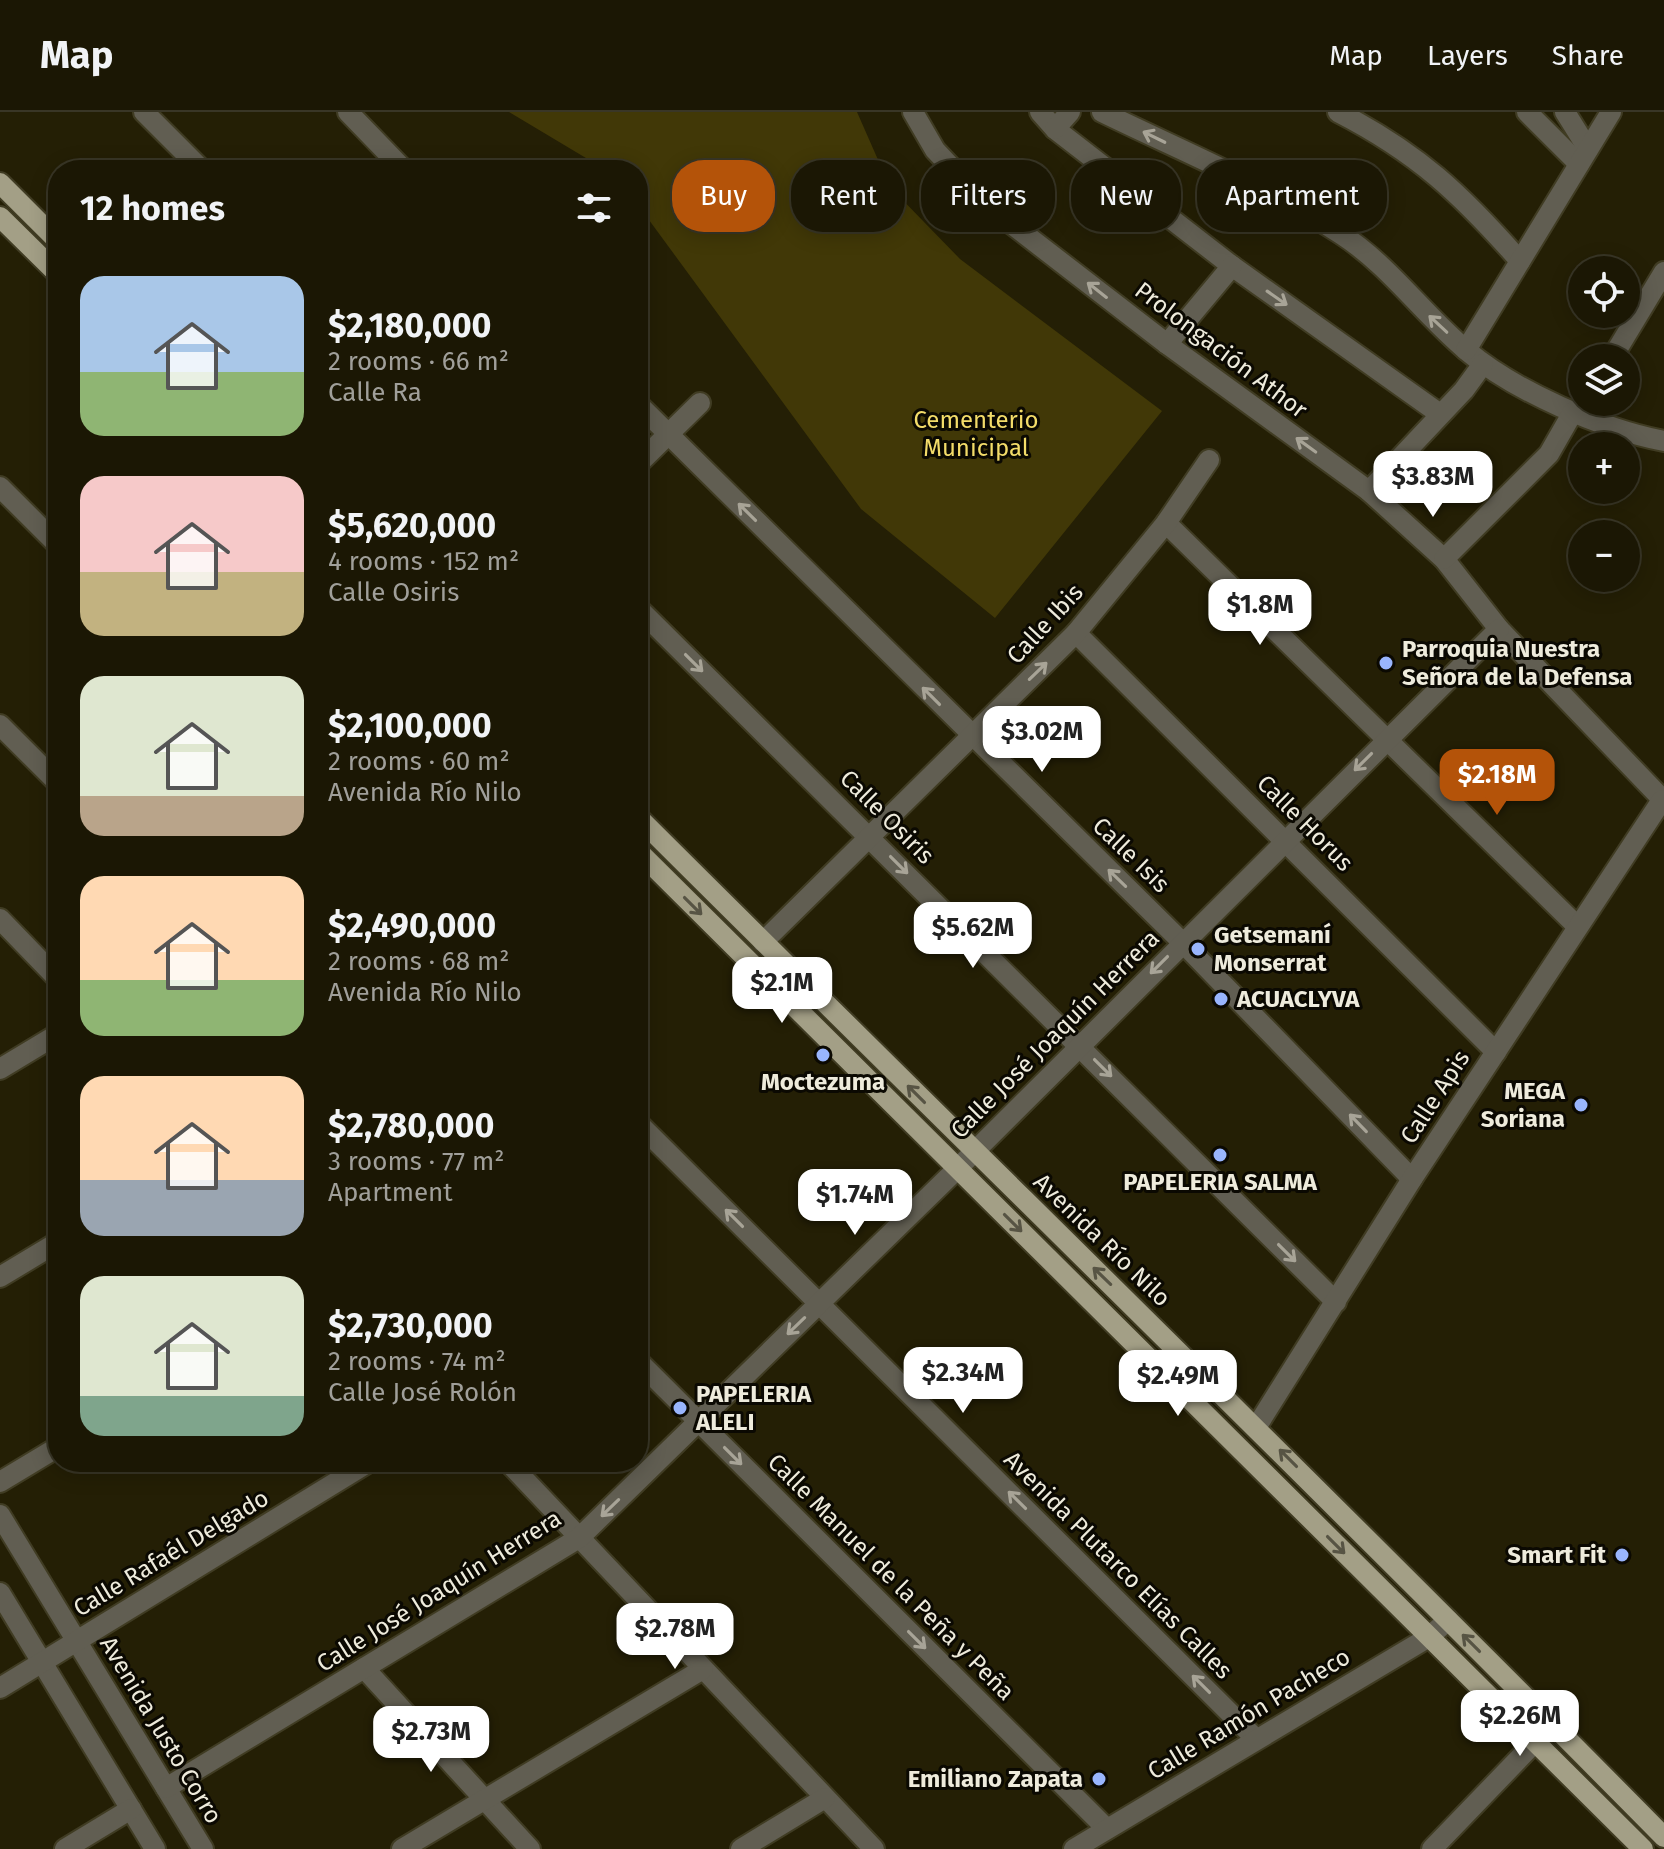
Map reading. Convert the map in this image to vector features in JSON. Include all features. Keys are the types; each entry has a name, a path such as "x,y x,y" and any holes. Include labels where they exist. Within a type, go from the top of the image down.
{"main road":[{"path":"0,183 48,231"},
{"path":"0,217 48,264"},
{"name":"Avenida Río Nilo","path":"648,827 974,1152 1257,1426 1664,1837"},
{"name":"Avenida Río Nilo","path":"648,861 1643,1849"}],"street":[{"path":"144,112 192,160"},
{"path":"348,112 394,160"},
{"name":"Prolongación Athor","path":"913,112 935,150 987,205 1167,344 1369,491 1444,559 1499,629 1663,800"},
{"path":"1040,112 1055,129 1232,266 1440,414"},
{"path":"1055,129 1070,112"},
{"path":"1102,112 1296,207 1340,233 1398,279 1429,316 1483,364 1568,409"},
{"path":"1527,112 1584,157"},
{"path":"1565,112 1584,157"},
{"path":"1466,350 1611,112"},
{"path":"1347,114 1406,151 1449,184 1520,261"},
{"path":"1167,344 1232,266"},
{"path":"1621,344 1661,285"},
{"path":"1369,491 1483,364"},
{"path":"648,454 700,403"},
{"name":"Calle Isis","path":"648,414 1182,942 1412,1179"},
{"path":"1444,559 1549,454 1571,416"},
{"path":"1586,416 1664,441"},
{"name":"Calle Ibis","path":"763,942 1076,633 1166,523 1209,460"},
{"path":"0,487 48,535"},
{"path":"1166,523 1577,926"},
{"name":"Calle Osiris","path":"648,618 1081,1045 1336,1302"},
{"name":"Calle José Joaquín Herrera","path":"648,1470 958,1168 1499,629"},
{"name":"Calle Horus","path":"1076,633 1496,1052"},
{"path":"0,725 48,773"},
{"name":"Calle Apis","path":"1257,1426 1412,1179 1663,800"},
{"path":"0,919 48,969"},
{"path":"0,1069 48,1040"},
{"name":"Avenida Plutarco Elías Calles","path":"648,1133 1256,1739"},
{"path":"0,1277 48,1248"},
{"name":"Calle Manuel de la Peña y Peña","path":"648,1371 1107,1829"},
{"path":"0,1482 48,1453"},
{"name":"Calle Rafaél Delgado","path":"0,1688 353,1472"},
{"path":"517,1472 874,1849"},
{"name":"Calle José Joaquín Herrera","path":"166,1788 579,1538 646,1472"},
{"name":"Avenida Justo Corro","path":"0,1515 203,1849"},
{"path":"0,1593 155,1849"},
{"name":"Calle Ramón Pacheco","path":"1074,1849 1429,1637 1448,1620"},
{"path":"364,1668 530,1849"},
{"path":"402,1849 703,1669"},
{"path":"1432,1849 1535,1742"},
{"path":"741,1849 825,1798"},
{"path":"65,1849 131,1809"}],"green space":[{"name":"Cementerio Municipal","path":"509,112 857,112 878,160 791,160 791,232 905,232 905,202 921,219 921,232 934,232 960,259 1162,411 995,618 861,509 648,219 648,160 589,160"}],"place":[{"name":"Parroquia Nuestra Señora de la Defensa","path":"1386,663"},
{"name":"Getsemaní Monserrat","path":"1198,949"},
{"name":"ACUACLYVA","path":"1221,999"},
{"name":"Moctezuma","path":"823,1055"},
{"name":"MEGA Soriana","path":"1581,1105"},
{"name":"PAPELERIA SALMA","path":"1220,1155"},
{"name":"PAPELERIA ALELI","path":"680,1408"},
{"name":"Smart Fit","path":"1622,1555"},
{"name":"Emiliano Zapata","path":"1099,1779"}]}
